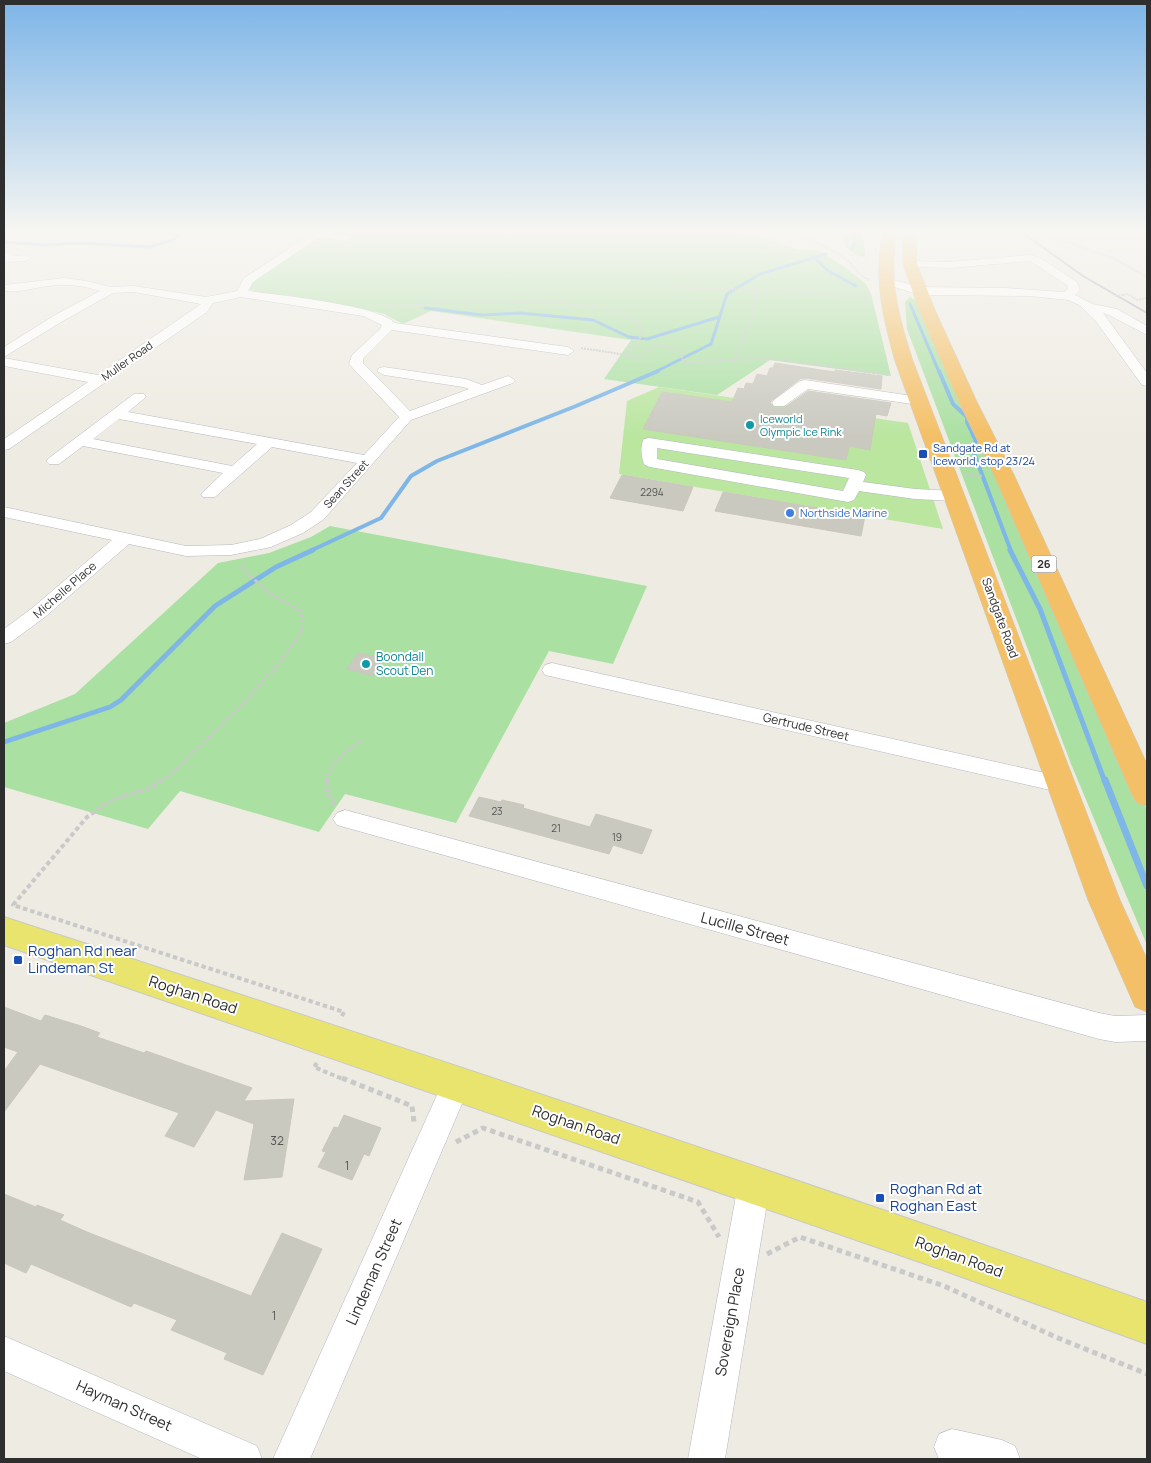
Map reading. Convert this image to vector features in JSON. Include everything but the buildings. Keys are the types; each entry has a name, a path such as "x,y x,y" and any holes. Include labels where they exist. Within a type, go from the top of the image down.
{"highway":[{"name":"Sandgate Road","path":"882,301 895,332 1059,784 1104,900 1147,996"},
{"name":"26","path":"924,301 1147,795"}],"main road":[{"name":"Roghan Road","path":"4,932 325,1038 456,1085 937,1248 1096,1307 1147,1323"}],"street":[{"path":"4,353 89,301"},
{"name":"Muller Road","path":"4,446 203,309 208,304 206,301"},
{"path":"286,301 366,314 388,322 389,326"},
{"path":"1083,301 1114,337 1147,382"},
{"path":"1090,307 1113,312 1140,337"},
{"path":"389,326 569,350"},
{"path":"389,326 357,358 356,364 403,410 406,417 508,380"},
{"path":"1114,337 1140,337"},
{"path":"4,362 101,380"},
{"path":"779,403 798,387 820,378 823,369"},
{"path":"384,371 466,383 480,390"},
{"path":"805,384 919,401"},
{"path":"54,461 140,397"},
{"path":"116,414 181,436 269,442 368,460"},
{"name":"Sean Street","path":"4,512 170,548 200,551 231,550 266,542 297,529 317,516 406,417"},
{"path":"156,456 181,436"},
{"path":"80,441 235,470"},
{"path":"209,494 269,442"},
{"path":"856,480 848,497 650,462 649,442 763,459 856,480 915,494 952,489"},
{"path":"755,481 763,459"},
{"name":"Michelle Place","path":"4,638 31,619 125,538"},
{"name":"Gertrude Street","path":"552,670 1059,784"},
{"name":"Lucille Street","path":"345,818 1099,1026 1114,1029 1147,1028"},
{"name":"Lindeman Street","path":"291,1459 456,1085"},
{"name":"Sovereign Place","path":"706,1459 754,1185"},
{"name":"Hayman Street","path":"4,1353 244,1459"},
{"path":"952,1447 1002,1459"}],"path":[{"path":"366,314 380,306 477,301"},
{"path":"494,301 564,303 622,313 640,325 642,334 627,355"},
{"path":"734,360 742,350 746,329 757,301"},
{"path":"569,350 640,357 655,345 678,348 684,362 698,364 767,358 894,375"},
{"path":"247,573 267,591 300,611 303,618 301,632 281,661 242,706 168,776 152,787 110,801 87,817 13,905 344,1012"},
{"path":"345,818 336,807 326,788 329,771 341,755 362,740"},
{"path":"314,1067 412,1106 415,1132"},
{"path":"450,1144 483,1128 493,1131 698,1202 718,1236"},
{"path":"768,1254 800,1237 944,1286 1058,1338 1147,1374"}],"green space":[{"path":"309,301 873,301 891,376 770,360 717,395 604,379 631,340 431,311 403,324 384,314"},
{"path":"918,301 921,303 1147,810 1147,945 1071,764 907,329 905,302"},
{"path":"659,387 908,423 943,529 619,474 627,401"},
{"path":"330,526 647,586 613,664 549,651 456,823 345,794 319,832 180,791 148,829 4,787 4,723 75,694 218,563 269,553 311,537"}],"waterway":[{"path":"655,372 711,344 725,301"},
{"path":"910,304 939,372"},
{"path":"425,308 482,315 520,313 593,320 629,337 647,339 719,317"},
{"path":"310,551 381,518 411,476 437,461 658,371"},
{"path":"939,371 953,404 967,417 967,422 976,441 972,448 1011,551"},
{"path":"4,742 110,707 121,700 215,606 276,567 313,550"},
{"path":"1010,550 1040,609 1105,782"},
{"path":"1105,780 1147,886"}],"railway":[{"path":"1127,301 1147,313"}],"place":[{"name":"Iceworld Olympic Ice Rink","path":"750,425"},
{"name":"Sandgate Rd at Iceworld, stop 23/24","path":"923,454"},
{"name":"Northside Marine","path":"790,513"},
{"name":"Boondall Scout Den","path":"366,664"},
{"name":"Roghan Rd near Lindeman St","path":"18,960"},
{"name":"Roghan Rd at Roghan East","path":"880,1198"}]}
